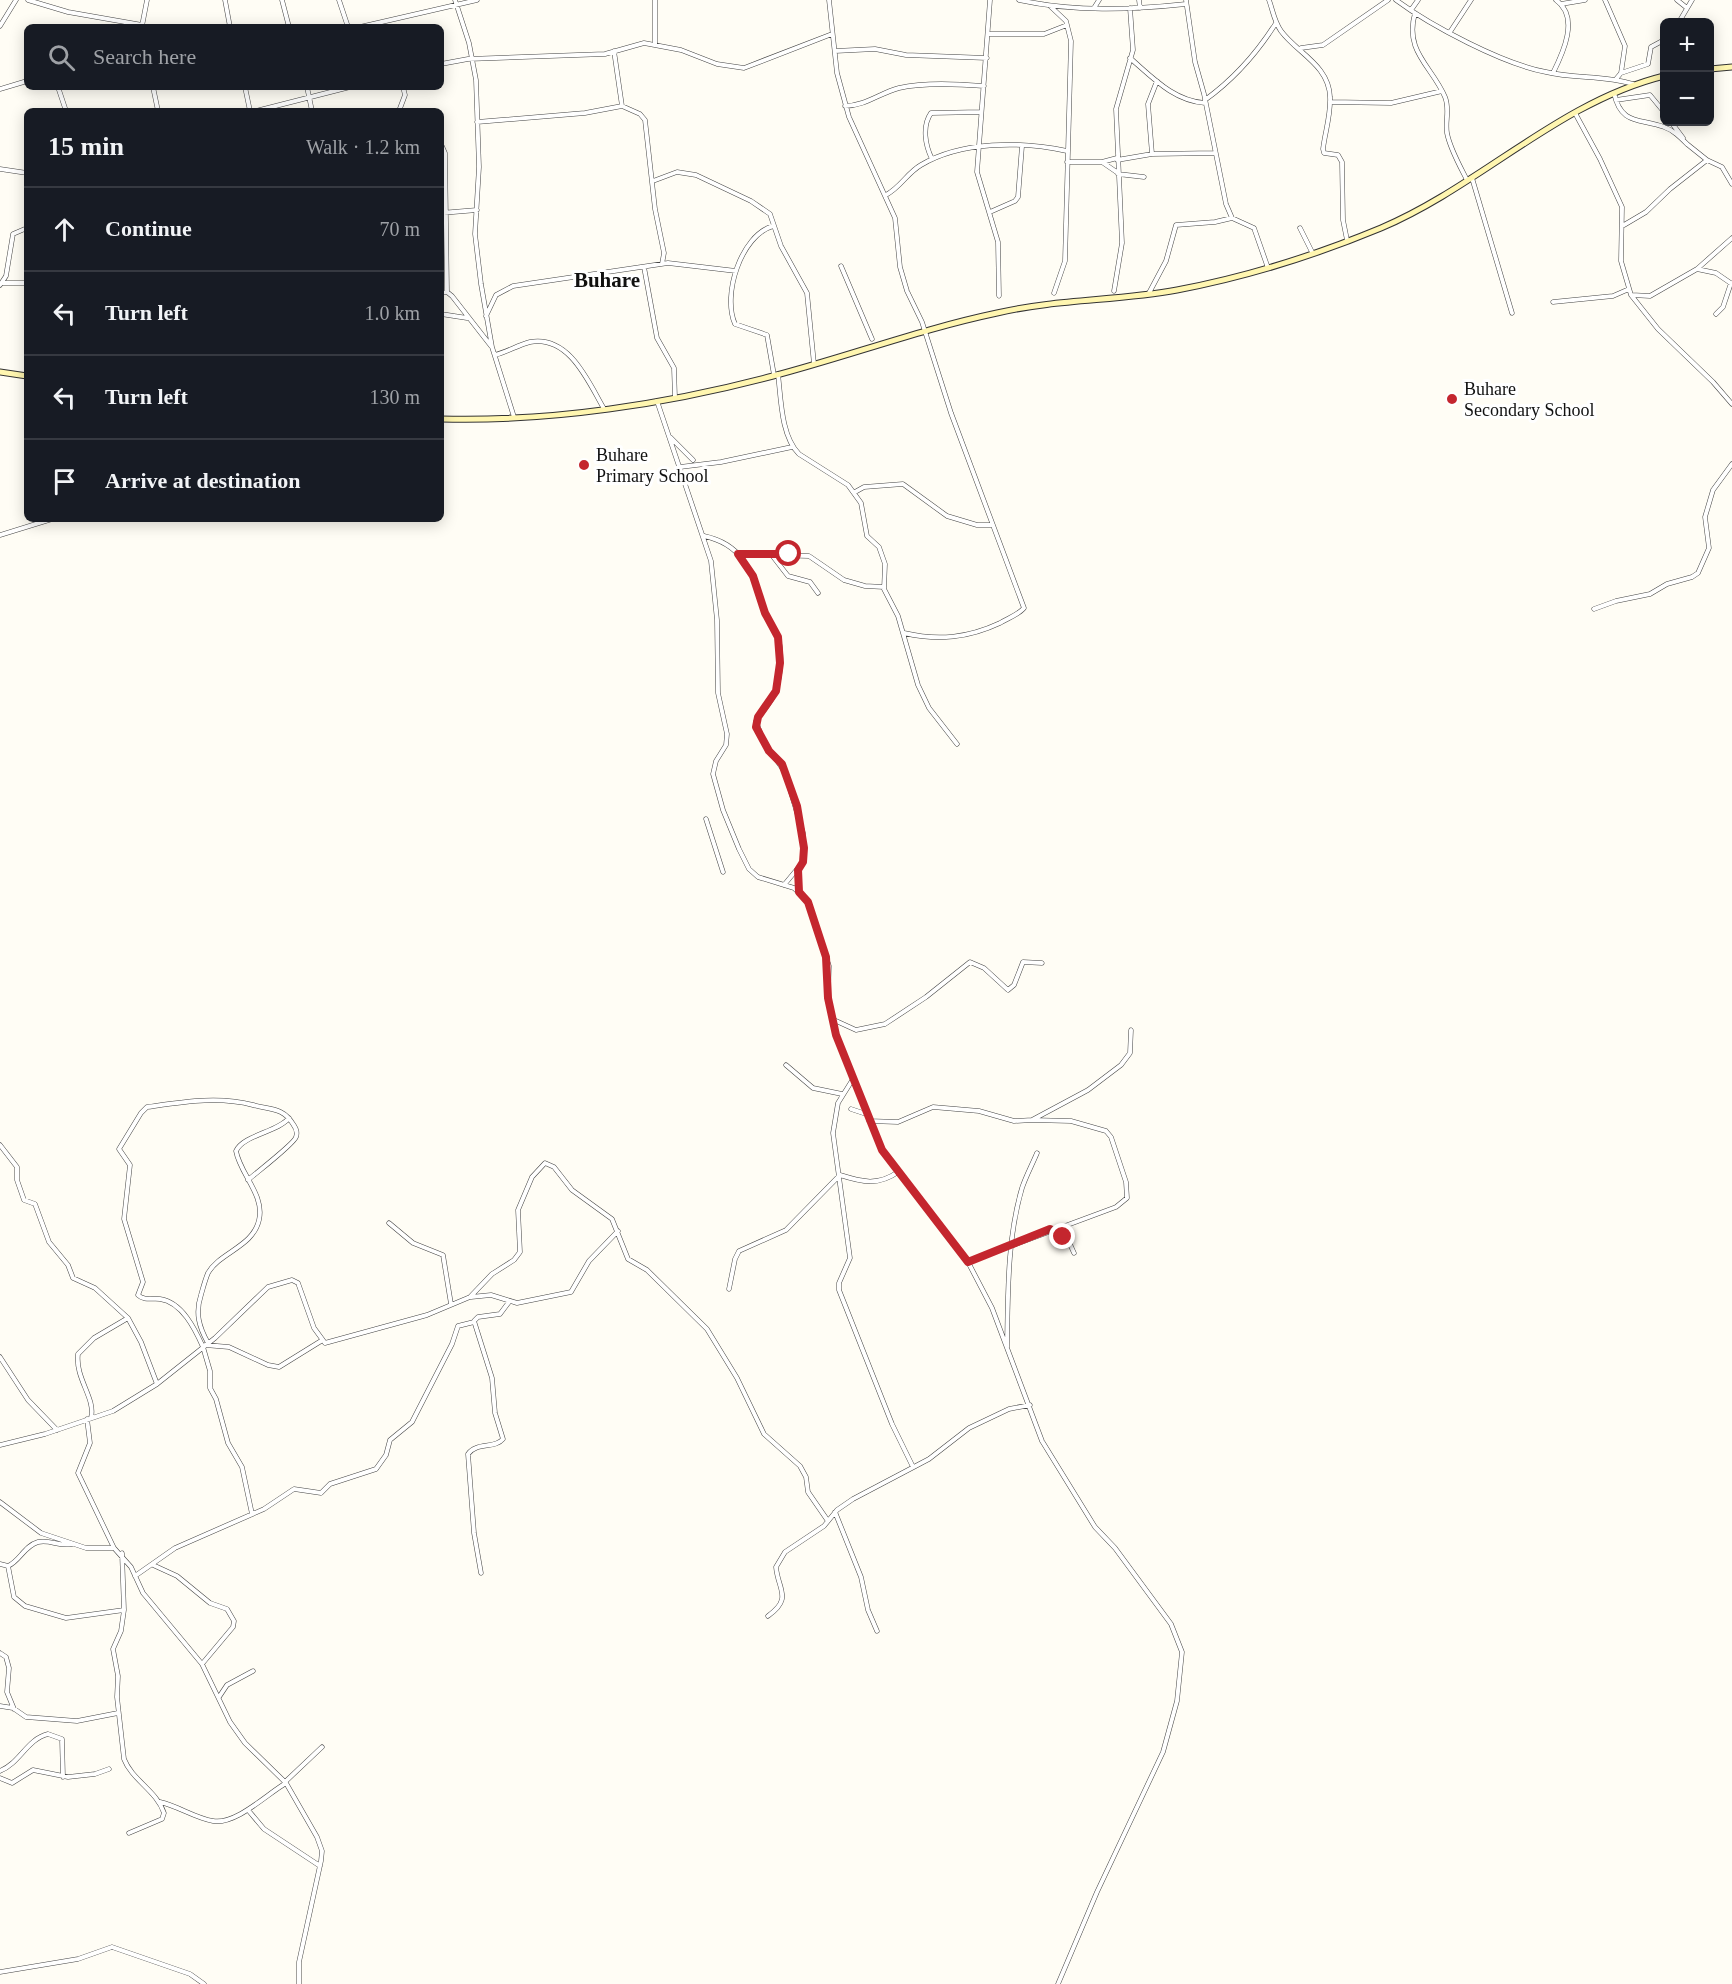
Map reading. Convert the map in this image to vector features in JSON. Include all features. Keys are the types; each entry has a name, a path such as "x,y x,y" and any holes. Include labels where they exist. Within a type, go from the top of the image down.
{"main road":[{"path":"1714,69 1732,67"},
{"path":"444,419 514,417 675,398 776,375 924,330 1043,304 1174,291 1268,268 1347,240 1424,208 1575,113 1633,84 1660,77"},
{"path":"0,372 24,376"}],"street":[{"path":"0,26 16,0"},
{"path":"28,0 68,12 131,24"},
{"path":"142,24 147,0"},
{"path":"225,0 229,24"},
{"path":"282,0 288,24"},
{"path":"339,0 347,24"},
{"path":"372,24 456,2 477,0"},
{"path":"655,0 655,44"},
{"path":"829,0 832,34 845,106 857,139 895,218 903,279 924,330 951,413 1024,606 1023,611 972,634 936,639 904,633"},
{"path":"990,0 977,172 998,242 999,296"},
{"path":"1019,0 1050,6 1080,8 1140,8 1186,2 1195,62 1226,204 1232,218"},
{"path":"1079,0 1080,8"},
{"path":"1093,8 1099,0"},
{"path":"1139,0 1140,8"},
{"path":"1269,0 1276,23 1283,33 1301,48 1323,76 1330,91 1323,149 1324,153 1338,155 1342,162 1343,220 1347,240"},
{"path":"1301,48 1323,45 1388,0"},
{"path":"1396,0 1450,32 1527,67 1553,73 1616,79 1633,84"},
{"path":"1418,0 1413,12 1411,31 1414,42 1422,62 1442,91 1447,108 1449,141 1469,180 1512,313"},
{"path":"1450,32 1471,0"},
{"path":"1553,73 1568,35 1561,4 1556,0"},
{"path":"1561,4 1585,0"},
{"path":"1677,0 1687,8"},
{"path":"1681,18 1692,0"},
{"path":"1606,1 1625,46 1621,73 1616,79"},
{"path":"456,2 472,60 477,122 476,242 486,317 492,347 514,417"},
{"path":"1050,6 1062,15 1071,41 1065,261 1054,292"},
{"path":"1114,291 1122,243 1116,109 1133,40 1130,8"},
{"path":"1130,58 1157,81 1185,100 1205,101 1260,48 1276,23"},
{"path":"989,34 1044,34 1067,25"},
{"path":"444,64 614,51 631,45 655,44 685,51 717,64 744,68 832,34"},
{"path":"1621,73 1648,64 1651,47 1660,42"},
{"path":"835,51 876,49 906,55 987,58"},
{"path":"614,51 622,106"},
{"path":"1152,154 1148,104 1157,81"},
{"path":"0,89 24,82"},
{"path":"845,106 853,106 889,92 914,86 984,86"},
{"path":"59,90 65,108"},
{"path":"154,90 157,108"},
{"path":"246,90 249,108"},
{"path":"308,90 311,108"},
{"path":"276,108 309,96 336,90"},
{"path":"400,108 405,95 404,90"},
{"path":"1330,102 1391,102 1442,91"},
{"path":"1614,93 1622,111 1636,122 1662,126 1707,160 1722,167 1732,184"},
{"path":"1616,100 1650,95 1660,106"},
{"path":"477,122 585,113 622,106 640,114 645,120 655,209 664,253 662,264"},
{"path":"932,159 926,139 926,124 931,113 981,112"},
{"path":"1575,113 1622,207 1624,225 1620,253 1631,294 1658,329 1713,382 1732,404"},
{"path":"1674,126 1687,144"},
{"path":"885,195 902,185 914,169 954,151 1022,146 1067,152"},
{"path":"990,212 1010,204 1018,197 1022,146"},
{"path":"444,153 447,292 492,347"},
{"path":"1066,162 1102,162 1152,154 1215,153"},
{"path":"1624,225 1646,212 1670,189 1707,160"},
{"path":"1102,162 1118,173 1144,177"},
{"path":"0,169 24,173"},
{"path":"653,181 677,172 696,175 762,207 770,214 785,254 807,292 814,364"},
{"path":"444,213 477,210"},
{"path":"1149,293 1166,261 1176,225 1215,222 1232,218 1254,228 1268,268"},
{"path":"773,226 756,235 736,271 733,321 738,326 767,335 792,447 855,492 864,510 867,536 879,547 885,564 884,587 904,633 913,674 923,698 957,744"},
{"path":"1300,228 1312,252"},
{"path":"24,229 13,234 1,284 24,283"},
{"path":"1631,294 1650,297 1696,268 1732,238"},
{"path":"486,317 496,295 507,288 662,264 736,271"},
{"path":"841,266 872,339"},
{"path":"644,267 657,338 674,368 675,398"},
{"path":"1696,268 1716,273 1732,284 1724,307 1716,314"},
{"path":"1553,302 1613,296 1629,289"},
{"path":"444,314 468,318"},
{"path":"495,355 533,342 560,348 582,371 603,407"},
{"path":"657,401 710,554 714,579 717,685 727,734 726,745 716,762 713,774 723,810 749,869 758,877 799,892 808,902 826,957 828,998 833,1020 866,1114 882,1150 968,1262 992,1308 1042,1441 1080,1504 1171,1624 1180,1645 1183,1664 1175,1709 1163,1752 1097,1892 1058,1984"},
{"path":"668,434 693,460"},
{"path":"680,467 721,462 792,447"},
{"path":"1594,609 1616,601 1650,594 1666,584 1692,578 1698,573 1709,548 1705,517 1713,490 1732,464"},
{"path":"855,492 864,488 903,484 947,516 977,525 993,525"},
{"path":"0,536 43,522"},
{"path":"703,536 720,541 738,554 753,576 765,613 778,637 780,663 776,691 758,717 756,727 769,751 782,764 797,806 804,848 803,862 784,885"},
{"path":"738,554 809,556 844,580 865,586 884,587"},
{"path":"771,554 788,576 810,582 818,593"},
{"path":"706,819 723,872"},
{"path":"798,870 799,892"},
{"path":"833,1020 856,1030 885,1024 926,997 970,962 984,968 1008,990 1014,985 1023,962 1042,963"},
{"path":"1032,1120 1088,1090 1121,1065 1130,1053 1131,1030"},
{"path":"786,1065 813,1088 842,1094"},
{"path":"853,1079 842,1094 833,1133 840,1174 843,1221 850,1258 838,1283 841,1297 892,1424 913,1467"},
{"path":"205,1346 178,1308 166,1300 143,1299 138,1295 143,1282 124,1219 130,1166 119,1149 147,1107 211,1100 241,1101 273,1108 289,1118 297,1133 292,1145 277,1153 248,1180"},
{"path":"869,1121 898,1122 933,1107 979,1111 1014,1121 1060,1120 1106,1131 1111,1137 1128,1191 1120,1206 1050,1229 968,1262"},
{"path":"851,1109 866,1114"},
{"path":"252,1514 242,1467 228,1443 216,1399 210,1388 210,1371 199,1325 197,1304 209,1272 243,1245 258,1223 256,1194 237,1155 238,1146 283,1125 289,1118"},
{"path":"0,1145 17,1167 17,1180 24,1200 36,1206 49,1242 68,1265 73,1278 95,1288 128,1318 141,1342 157,1384"},
{"path":"1007,1349 1012,1246 1022,1187 1037,1153"},
{"path":"470,1297 492,1274 514,1260 520,1252 518,1210 532,1178 543,1163 557,1169 570,1188 608,1216 619,1231 628,1259 647,1270 711,1333 737,1378 764,1434 800,1466 806,1477 808,1492 828,1521"},
{"path":"840,1174 868,1182 886,1180 898,1172"},
{"path":"729,1289 735,1258 739,1251 786,1230 840,1174"},
{"path":"388,1223 413,1243 443,1255 451,1304"},
{"path":"1050,1229 1069,1242 1074,1252"},
{"path":"205,1346 229,1347 268,1365 279,1366 321,1341 328,1343 367,1332 470,1297 491,1295 509,1302 571,1292 589,1261 619,1231"},
{"path":"0,1444 57,1430 113,1412 157,1384 205,1346 268,1287 292,1280 300,1286 321,1341"},
{"path":"135,1576 175,1548 252,1514 294,1489 321,1493 330,1484 376,1469 386,1455 390,1440 412,1422 452,1344 458,1326 474,1322 478,1317 500,1314 509,1302"},
{"path":"114,1548 78,1473 90,1443 89,1419 92,1405 79,1375 78,1354 94,1338 128,1318"},
{"path":"474,1322 492,1378 495,1413 503,1439 498,1444 472,1449 468,1454 474,1533 481,1573"},
{"path":"0,1357 28,1400 57,1430"},
{"path":"768,1616 783,1599 776,1567 781,1556 828,1521 835,1512 867,1490 944,1449 969,1428 1009,1409 1030,1405"},
{"path":"0,1502 38,1532 86,1548 114,1548 122,1553 149,1600 202,1664 225,1715 245,1743 285,1783 317,1837 322,1851 299,1962 299,1984"},
{"path":"835,1512 861,1577 868,1610 877,1631"},
{"path":"8,1566 35,1544 45,1541 63,1546 73,1543"},
{"path":"122,1553 124,1610 121,1631 113,1649 118,1676 124,1762 160,1802 214,1822 248,1810 285,1783 322,1747"},
{"path":"0,1564 8,1566"},
{"path":"153,1564 177,1576 210,1603 227,1609 233,1618 233,1626 202,1664"},
{"path":"8,1566 14,1597 25,1606 66,1618 124,1610"},
{"path":"0,1653 8,1662 7,1692 14,1709"},
{"path":"219,1698 227,1685 253,1671"},
{"path":"0,1707 14,1709 26,1717 77,1721 119,1713"},
{"path":"0,1771 15,1762 38,1737 48,1734 62,1739 63,1777"},
{"path":"0,1778 12,1783 33,1770 63,1777 95,1774 109,1769"},
{"path":"129,1833 163,1818 160,1802"},
{"path":"248,1810 264,1829 320,1866"},
{"path":"0,1972 78,1959 112,1947 190,1974 204,1984"}],"place":[{"name":"Buhare Secondary School","path":"1452,399"},
{"name":"Buhare Primary School","path":"584,465"}],"district":[{"name":"Buhare","path":"607,280"}],"route":[{"path":"789,554 738,554 749,567 758,587 765,613 778,637 779,646 780,663 776,691 758,717 756,727 772,756 782,764 797,806 804,848 803,862 798,870 799,892 808,902 819,929 829,966 827,992 836,1035 869,1121 882,1150 968,1262 1050,1229 1063,1237"}]}
